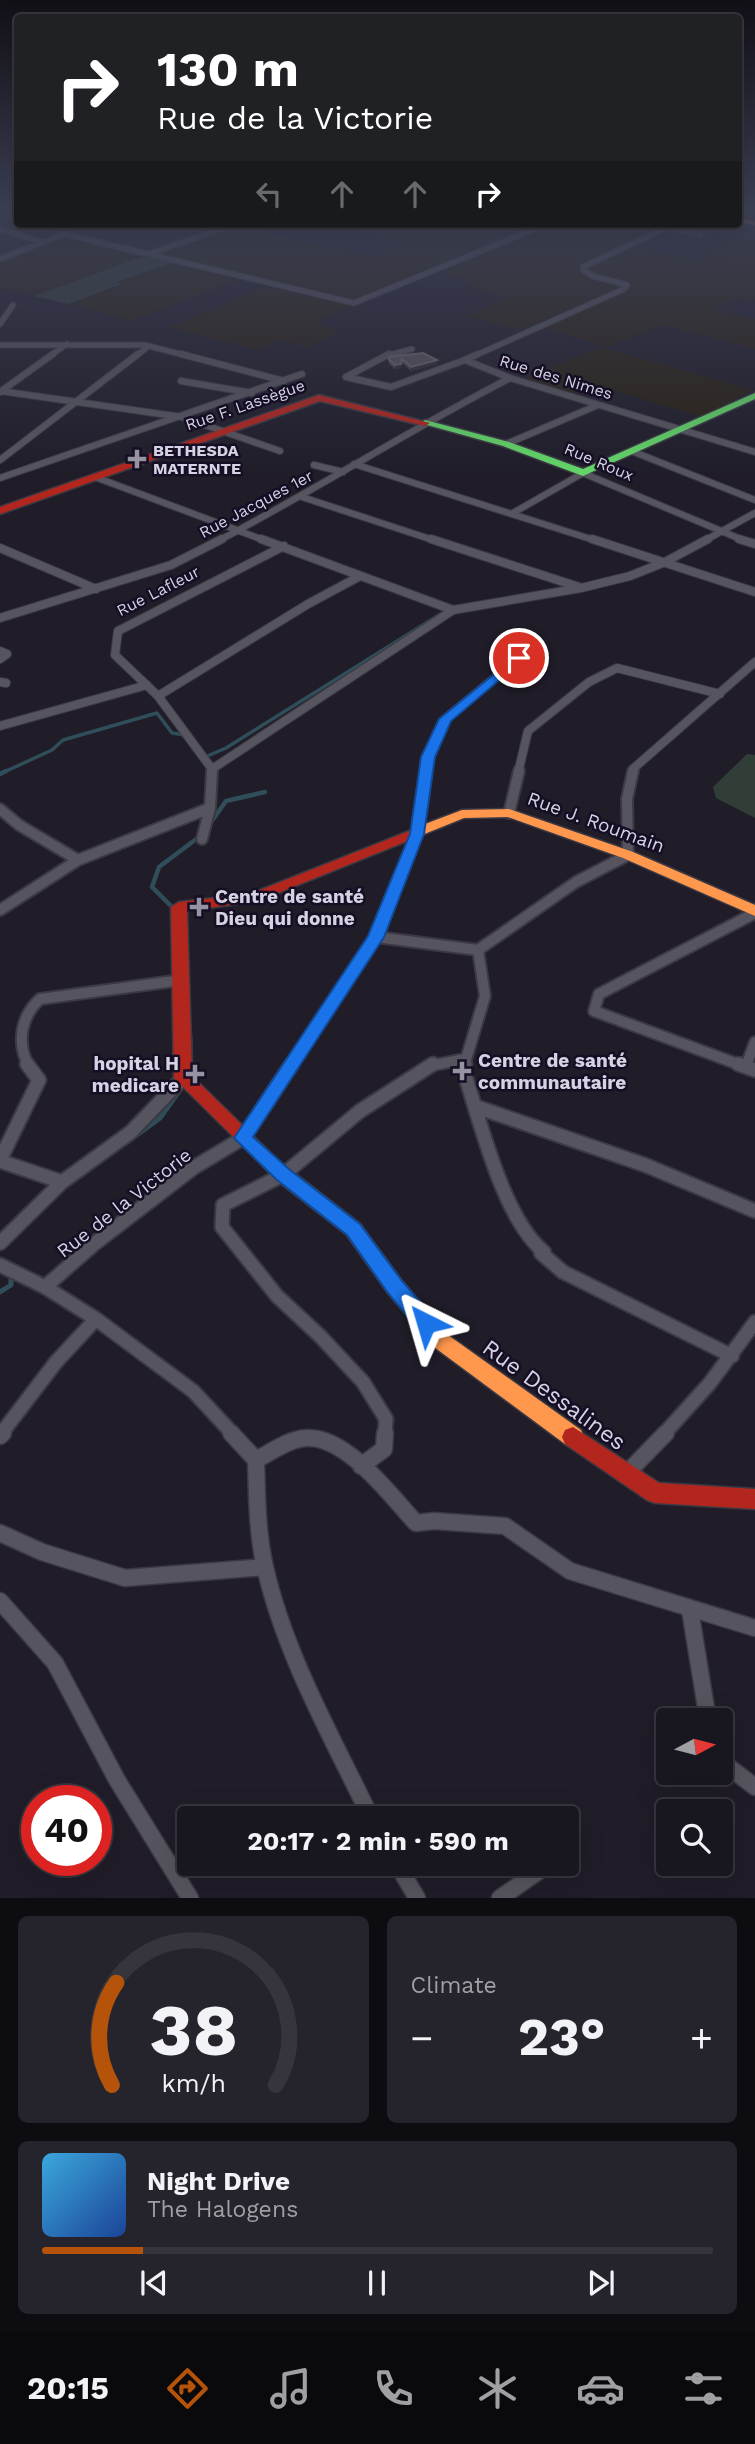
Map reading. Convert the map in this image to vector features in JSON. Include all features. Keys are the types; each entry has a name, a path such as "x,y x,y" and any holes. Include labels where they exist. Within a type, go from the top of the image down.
{"street":[{"path":"331,298 354,303 367,298"},
{"name":"Rue des Nimes","path":"465,360 605,298"},
{"path":"0,324 13,305"},
{"path":"0,391 67,344"},
{"path":"0,345 149,346 284,381"},
{"path":"0,460 149,346"},
{"path":"412,349 392,353 346,377 391,387 465,360"},
{"name":"Rue des Nimes","path":"465,360 510,378 755,452"},
{"path":"0,478 302,374"},
{"name":"Rue Jacques 1er","path":"2,615 171,565 302,497 425,422 510,378"},
{"path":"181,382 252,393"},
{"path":"0,391 182,417 280,450"},
{"path":"513,513 583,473 755,396"},
{"name":"Rue F. Lassègue","path":"0,511 223,430 323,398 425,422"},
{"path":"506,444 598,405"},
{"name":"Rue Roux","path":"425,422 506,444 583,473 719,532 755,544"},
{"path":"634,452 755,500"},
{"path":"354,464 755,592"},
{"path":"314,465 342,472"},
{"path":"0,472 12,474"},
{"path":"95,477 453,610"},
{"path":"302,497 581,588"},
{"path":"202,839 210,808 212,769 453,610 581,588 630,576 665,562 754,516"},
{"name":"Rue Lafleur","path":"212,769 158,696 115,655 118,631 284,547"},
{"path":"0,548 96,589"},
{"path":"158,696 307,604 360,576"},
{"path":"0,651 7,654 0,659"},
{"name":"Rue de la Victorie","path":"46,1287 94,1244 194,1168 243,1138 376,937 417,834 428,757 445,719 519,658"},
{"path":"376,937 478,950 576,882 628,855 627,799 634,768 755,662"},
{"path":"509,813 528,732 589,682 617,668 720,694"},
{"path":"0,726 147,685"},
{"path":"0,910 78,860 210,808"},
{"path":"0,809 19,825 78,860"},
{"name":"Rue J. Roumain","path":"182,980 179,907 253,898 462,814 509,813 628,855 755,912"},
{"path":"0,893 12,902"},
{"path":"755,912 598,994 594,1011 750,1068 755,1042"},
{"path":"478,950 485,996 464,1059 466,1081 506,1197 534,1244 544,1252 541,1253 548,1261 563,1272 732,1356"},
{"path":"62,1182 0,1160 39,1080 23,1055 21,1032 30,1007 40,999 182,980 183,1078 243,1138"},
{"path":"361,1466 384,1450 386,1419 363,1382 321,1337 277,1296 222,1227 223,1205 283,1175 360,1111 434,1063 464,1059"},
{"path":"0,1243 62,1182 131,1132 183,1078"},
{"path":"477,1107 645,1165 755,1211"},
{"name":"Rue Dessalines","path":"243,1138 283,1175 354,1229 395,1287 441,1341 625,1475 655,1493 755,1499"},
{"path":"0,1265 46,1287 96,1319 193,1391 256,1460 258,1518 265,1567 292,1654 365,1806"},
{"path":"0,1436 55,1362 96,1319"},
{"path":"625,1475 684,1416 732,1356 755,1322"},
{"path":"256,1460 284,1445 308,1437 331,1442 361,1466 416,1523 434,1521 505,1526 570,1571 755,1628"},
{"path":"0,1533 42,1552 125,1578 265,1567"},
{"path":"0,1602 55,1663 117,1780 190,1898"},
{"path":"690,1610 706,1708"},
{"path":"733,1770 755,1787"},
{"path":"404,1876 417,1898"},
{"path":"500,1898 532,1876"}],"shaded area":[{"path":"41,298 86,298 69,304"},
{"path":"86,298 192,298 132,321 69,304"},
{"path":"241,298 315,298 353,306 315,323 339,331 308,347 279,340 258,350 168,327"},
{"path":"336,298 365,298 354,302"},
{"path":"503,298 755,298 755,300 736,298 713,309 755,319 755,349 663,325 610,346 603,346 531,324 519,330 466,316"},
{"path":"601,347 753,390 702,417 596,385 574,394 524,378"},
{"path":"747,754 755,755 755,818 716,798 713,787"}],"building":[{"path":"423,353 437,360 411,367 402,359 401,364 395,365 389,360 389,357"}],"waterway":[{"path":"717,531 755,510"},
{"path":"205,757 226,748 442,613"},
{"path":"2,773 52,750 63,740 157,713 172,733 185,735"},
{"path":"2,773 6,771"},
{"path":"209,825 226,801 265,792"},
{"path":"174,909 152,887 159,867 199,837"},
{"path":"190,1035 191,1058"},
{"path":"126,1143 160,1118 185,1083"},
{"path":"53,1199 68,1183"},
{"path":"0,1292 11,1285 11,1274"}],"traffic: fast":[{"path":"425,423 506,444 583,473 755,396"}],"traffic: slow":[{"path":"417,832 462,814 509,813 628,855 755,911"},
{"path":"286,1177 353,1229 395,1287 441,1341 573,1437"}],"traffic: jam":[{"path":"0,511 319,398 425,423"},
{"path":"286,1177 183,1078 179,907 253,898 417,832"},
{"path":"573,1437 655,1493 755,1499"}],"place":[{"name":"BETHESDA MATERNTE","path":"137,459"},
{"name":"Centre de santé Dieu qui donne","path":"199,907"},
{"name":"Centre de santé communautaire","path":"462,1071"},
{"name":"hopital H medicare","path":"195,1074"}],"route":[{"path":"426,1323 395,1287 354,1229 283,1175 243,1138 376,937 417,834 428,757 445,719 519,658"}]}
